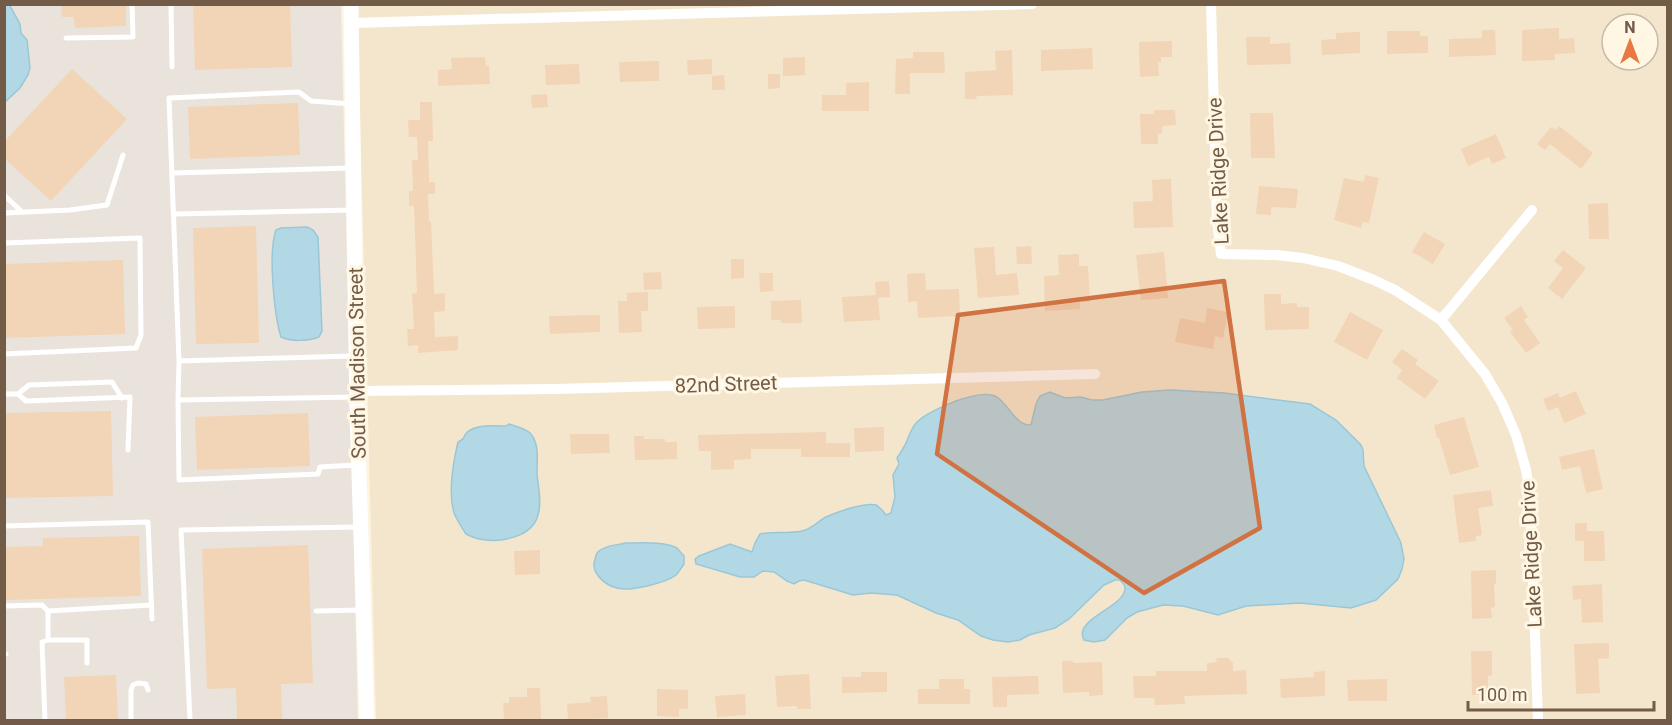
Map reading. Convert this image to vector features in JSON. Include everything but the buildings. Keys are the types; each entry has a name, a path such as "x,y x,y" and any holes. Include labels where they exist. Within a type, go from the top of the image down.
{"street":[{"name":"South Madison Street","path":"351,4 358,465 367,720"},
{"path":"352,23 1032,4"},
{"name":"Lake Ridge Drive","path":"1210,4 1217,220 1221,254 1303,258 1338,266 1395,290 1441,320 1474,359 1494,388 1510,419 1525,463 1532,514 1538,720"},
{"path":"1441,320 1532,210"},
{"name":"82nd Street","path":"357,394 1095,374"}],"lane":[{"path":"66,38 132,36 132,4"},
{"path":"171,4 172,67"},
{"path":"353,104 311,101 299,92 170,98 179,361 179,480 318,474 320,467 358,465"},
{"path":"4,213 70,210 106,205 123,156"},
{"path":"172,173 354,168"},
{"path":"4,195 22,212"},
{"path":"174,214 354,210"},
{"path":"4,243 140,238 141,292 141,335 136,348 4,354"},
{"path":"179,361 356,356"},
{"path":"4,394 18,394 29,385 112,382 122,398"},
{"path":"18,394 26,401 130,397 128,450"},
{"path":"178,400 357,394"},
{"path":"4,526 148,522 152,619"},
{"path":"190,720 181,530 360,527"},
{"path":"4,606 42,605 48,611 48,640"},
{"path":"48,611 151,605"},
{"path":"316,611 363,610"},
{"path":"45,720 42,642 87,640 87,663"},
{"path":"131,720 133,685 146,684 148,690"}],"highlighted area":[{"path":"1224,281 1260,528 1144,593 937,454 958,315"}],"shaded area":[{"path":"4,5 341,5 358,720 5,720"},
{"path":"357,5 1667,5 1667,720 376,720"}],"water":[{"path":"9,4 20,24 21,33 27,40 30,68 20,88 5,102 4,5"},
{"path":"307,227 313,230 318,237 322,331 319,337 290,340 281,337 276,314 272,253 276,230"},
{"path":"1170,390 1224,393 1310,404 1336,420 1361,445 1364,466 1401,543 1404,559 1398,579 1376,600 1351,608 1300,603 1246,606 1218,615 1183,606 1163,605 1137,612 1127,618 1105,640 1094,642 1084,640 1082,633 1085,626 1123,595 1124,585 1120,580 1115,580 1104,585 1069,619 1055,628 1008,642 981,636 958,620 936,613 897,595 871,593 853,595 804,580 794,584 774,572 763,571 754,577 740,577 696,564 695,559 699,556 730,544 752,552 760,534 806,530 826,517 851,508 871,504 876,505 886,515 891,513 895,497 893,475 899,464 897,458 913,428 923,417 956,401 979,395 997,397 1017,419 1031,425 1040,396 1050,392 1065,398 1081,397 1103,400 1142,392"},
{"path":"509,424 529,432 535,441 540,500 538,515 535,523 522,534 496,540 477,539 466,534 455,516 452,505 452,478 458,442 475,428"},
{"path":"626,543 672,546 684,556 684,564 676,575 656,584 630,589 612,586 597,574 594,564 596,555 605,548"}]}
